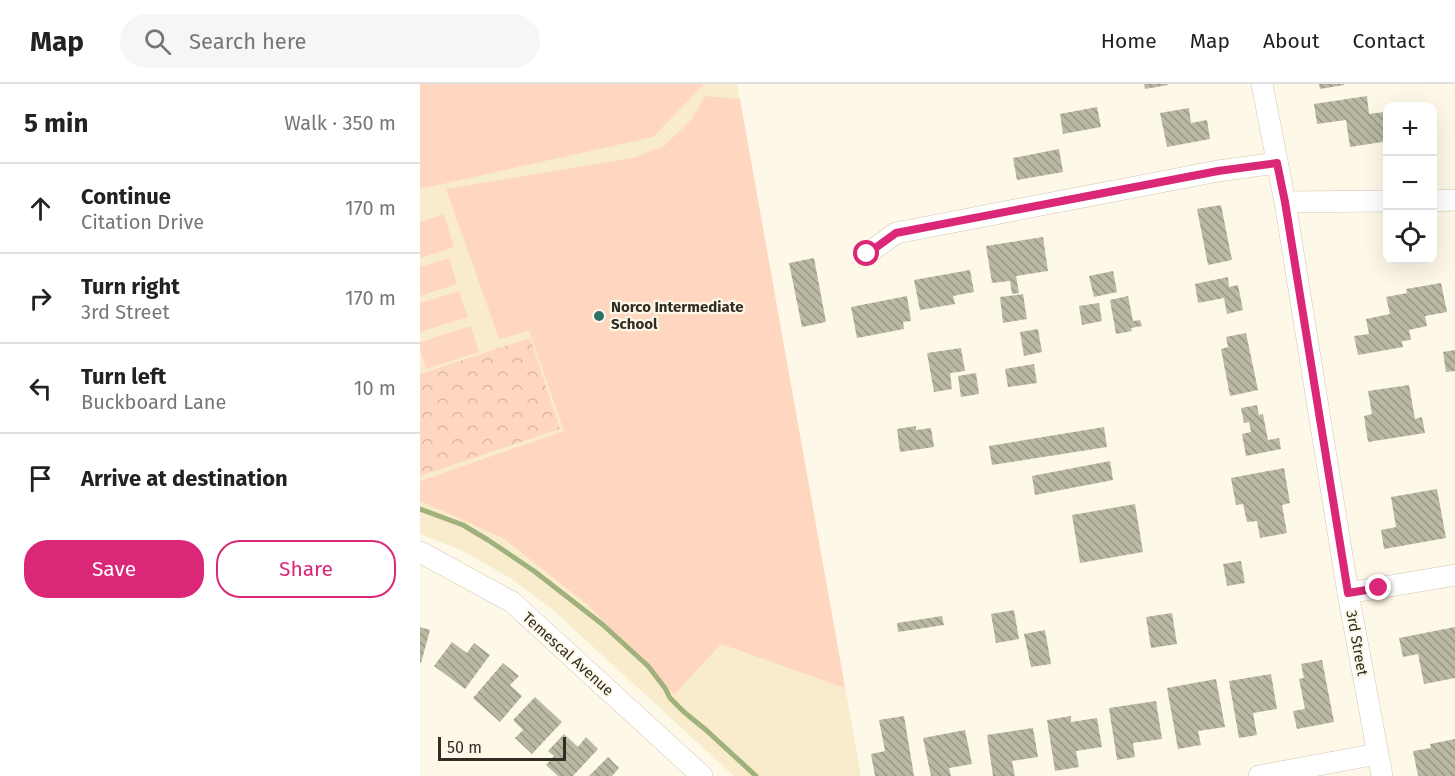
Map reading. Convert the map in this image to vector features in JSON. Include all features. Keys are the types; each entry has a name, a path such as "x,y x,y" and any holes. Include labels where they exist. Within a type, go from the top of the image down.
{"street":[{"name":"3rd Street","path":"1262,84 1285,202 1348,593 1382,776"},
{"path":"867,254 896,233 1218,171 1277,163"},
{"path":"1437,201 1455,200"},
{"path":"1285,202 1383,201"},
{"name":"Temescal Avenue","path":"420,552 512,602 702,776"},
{"path":"1348,593 1455,575"},
{"path":"1259,776 1377,754"}],"shaded area":[{"name":"Norco Intermediate School","path":"420,84 737,84 861,776 734,776 554,611 510,578 463,551 420,534"}],"green space":[{"path":"420,84 704,84 653,137 420,189"},
{"name":"Norco Intermediate School","path":"705,96 740,99 845,688 721,644 674,695 589,606 503,538 420,501 420,481 564,431 529,331 499,339 446,189 633,158 664,146 692,119"},
{"path":"444,214 454,247 420,258 420,222"},
{"path":"449,258 457,284 420,296 420,267"},
{"path":"459,291 468,317 420,332 420,303"},
{"path":"471,326 479,352 426,369 420,342"},
{"path":"530,338 560,429 420,476 420,374"}],"building":[{"path":"1144,84 1167,84 1168,85 1145,89"},
{"path":"1319,84 1344,84 1344,85 1320,89"},
{"path":"1367,96 1369,114 1383,112 1383,142 1350,147 1346,120 1317,124 1314,104"},
{"path":"1097,107 1101,127 1063,134 1060,114"},
{"path":"1189,108 1191,123 1207,120 1210,139 1167,147 1160,113"},
{"path":"1059,149 1063,172 1017,180 1013,158"},
{"path":"1221,205 1232,260 1208,265 1197,209"},
{"path":"1043,237 1048,271 1016,276 1019,293 1012,294 1010,281 992,283 986,246"},
{"path":"814,258 826,322 802,327 789,263"},
{"path":"970,270 974,292 953,296 955,304 920,310 914,280"},
{"path":"1113,271 1117,292 1094,297 1089,276"},
{"path":"1228,277 1229,287 1238,285 1243,310 1227,314 1224,298 1198,303 1195,284"},
{"path":"1441,283 1447,312 1425,316 1427,326 1409,330 1411,340 1402,341 1403,347 1358,355 1354,336 1369,334 1366,319 1390,314 1386,297 1407,293 1406,289"},
{"path":"1023,294 1027,319 1003,323 1000,297"},
{"path":"907,296 911,321 903,322 904,329 857,338 851,307"},
{"path":"1128,296 1133,321 1140,320 1142,326 1131,328 1132,331 1116,334 1110,300"},
{"path":"1099,303 1102,321 1082,325 1079,306"},
{"path":"1038,329 1042,352 1024,356 1020,332"},
{"path":"1246,333 1258,390 1230,396 1221,349 1228,347 1226,337"},
{"path":"961,348 965,371 950,373 952,389 934,392 927,353"},
{"path":"1455,350 1455,371 1446,372 1443,352"},
{"path":"1034,364 1037,383 1008,387 1005,369"},
{"path":"976,373 979,394 961,397 958,376"},
{"path":"1409,385 1415,419 1422,417 1425,433 1368,442 1364,416 1372,414 1368,391"},
{"path":"1257,405 1259,415 1263,414 1268,440 1279,438 1281,449 1246,456 1242,434 1251,432 1249,422 1244,423 1241,408"},
{"path":"916,426 916,430 931,428 934,447 900,452 897,429"},
{"path":"1104,427 1107,447 992,465 989,446"},
{"path":"1110,461 1113,480 1035,495 1032,476"},
{"path":"1284,468 1290,503 1282,505 1287,533 1260,538 1257,521 1247,522 1243,504 1236,505 1231,478"},
{"path":"1437,489 1446,538 1384,549 1381,530 1396,527 1391,497"},
{"path":"1135,504 1143,552 1080,563 1072,515"},
{"path":"1241,561 1245,583 1227,586 1223,564"},
{"path":"1014,610 1019,639 996,643 991,614"},
{"path":"1172,613 1177,644 1151,648 1146,617"},
{"path":"942,616 944,625 898,632 897,623"},
{"path":"420,627 430,630 421,663 420,663"},
{"path":"1455,627 1455,678 1424,684 1418,654 1403,657 1399,638"},
{"path":"1045,630 1051,664 1031,667 1024,634"},
{"path":"452,642 467,653 474,643 490,655 465,689 434,666"},
{"path":"1322,660 1334,722 1297,729 1293,711 1305,709 1299,679 1304,678 1301,664"},
{"path":"503,663 519,676 510,685 522,696 500,722 473,698"},
{"path":"1271,674 1277,709 1253,713 1257,735 1239,738 1229,681"},
{"path":"1216,679 1225,727 1198,731 1201,745 1178,749 1167,688"},
{"path":"535,697 562,722 532,754 515,738 523,730 513,720"},
{"path":"1156,701 1162,739 1133,743 1135,757 1117,760 1109,708"},
{"path":"904,716 914,776 875,776 871,754 885,751 879,720"},
{"path":"1071,716 1071,722 1097,718 1102,747 1076,751 1079,767 1055,771 1047,720"},
{"path":"1033,728 1038,757 1012,761 1015,776 993,776 987,735"},
{"path":"965,730 972,764 949,768 951,776 931,776 923,738"},
{"path":"564,734 578,747 586,737 598,749 573,776 558,776 546,765 554,756 548,751"},
{"path":"1455,739 1455,776 1418,776 1413,751 1431,748 1430,744"},
{"path":"608,757 619,768 612,776 589,776"}],"waterway":[{"path":"420,509 463,525 488,540 534,571 602,624 648,666 670,698 684,712 756,776"}],"place":[{"name":"Norco Intermediate School","path":"599,316"}],"route":[{"path":"867,254 896,233 1218,171 1277,163 1348,593 1379,588"}]}
